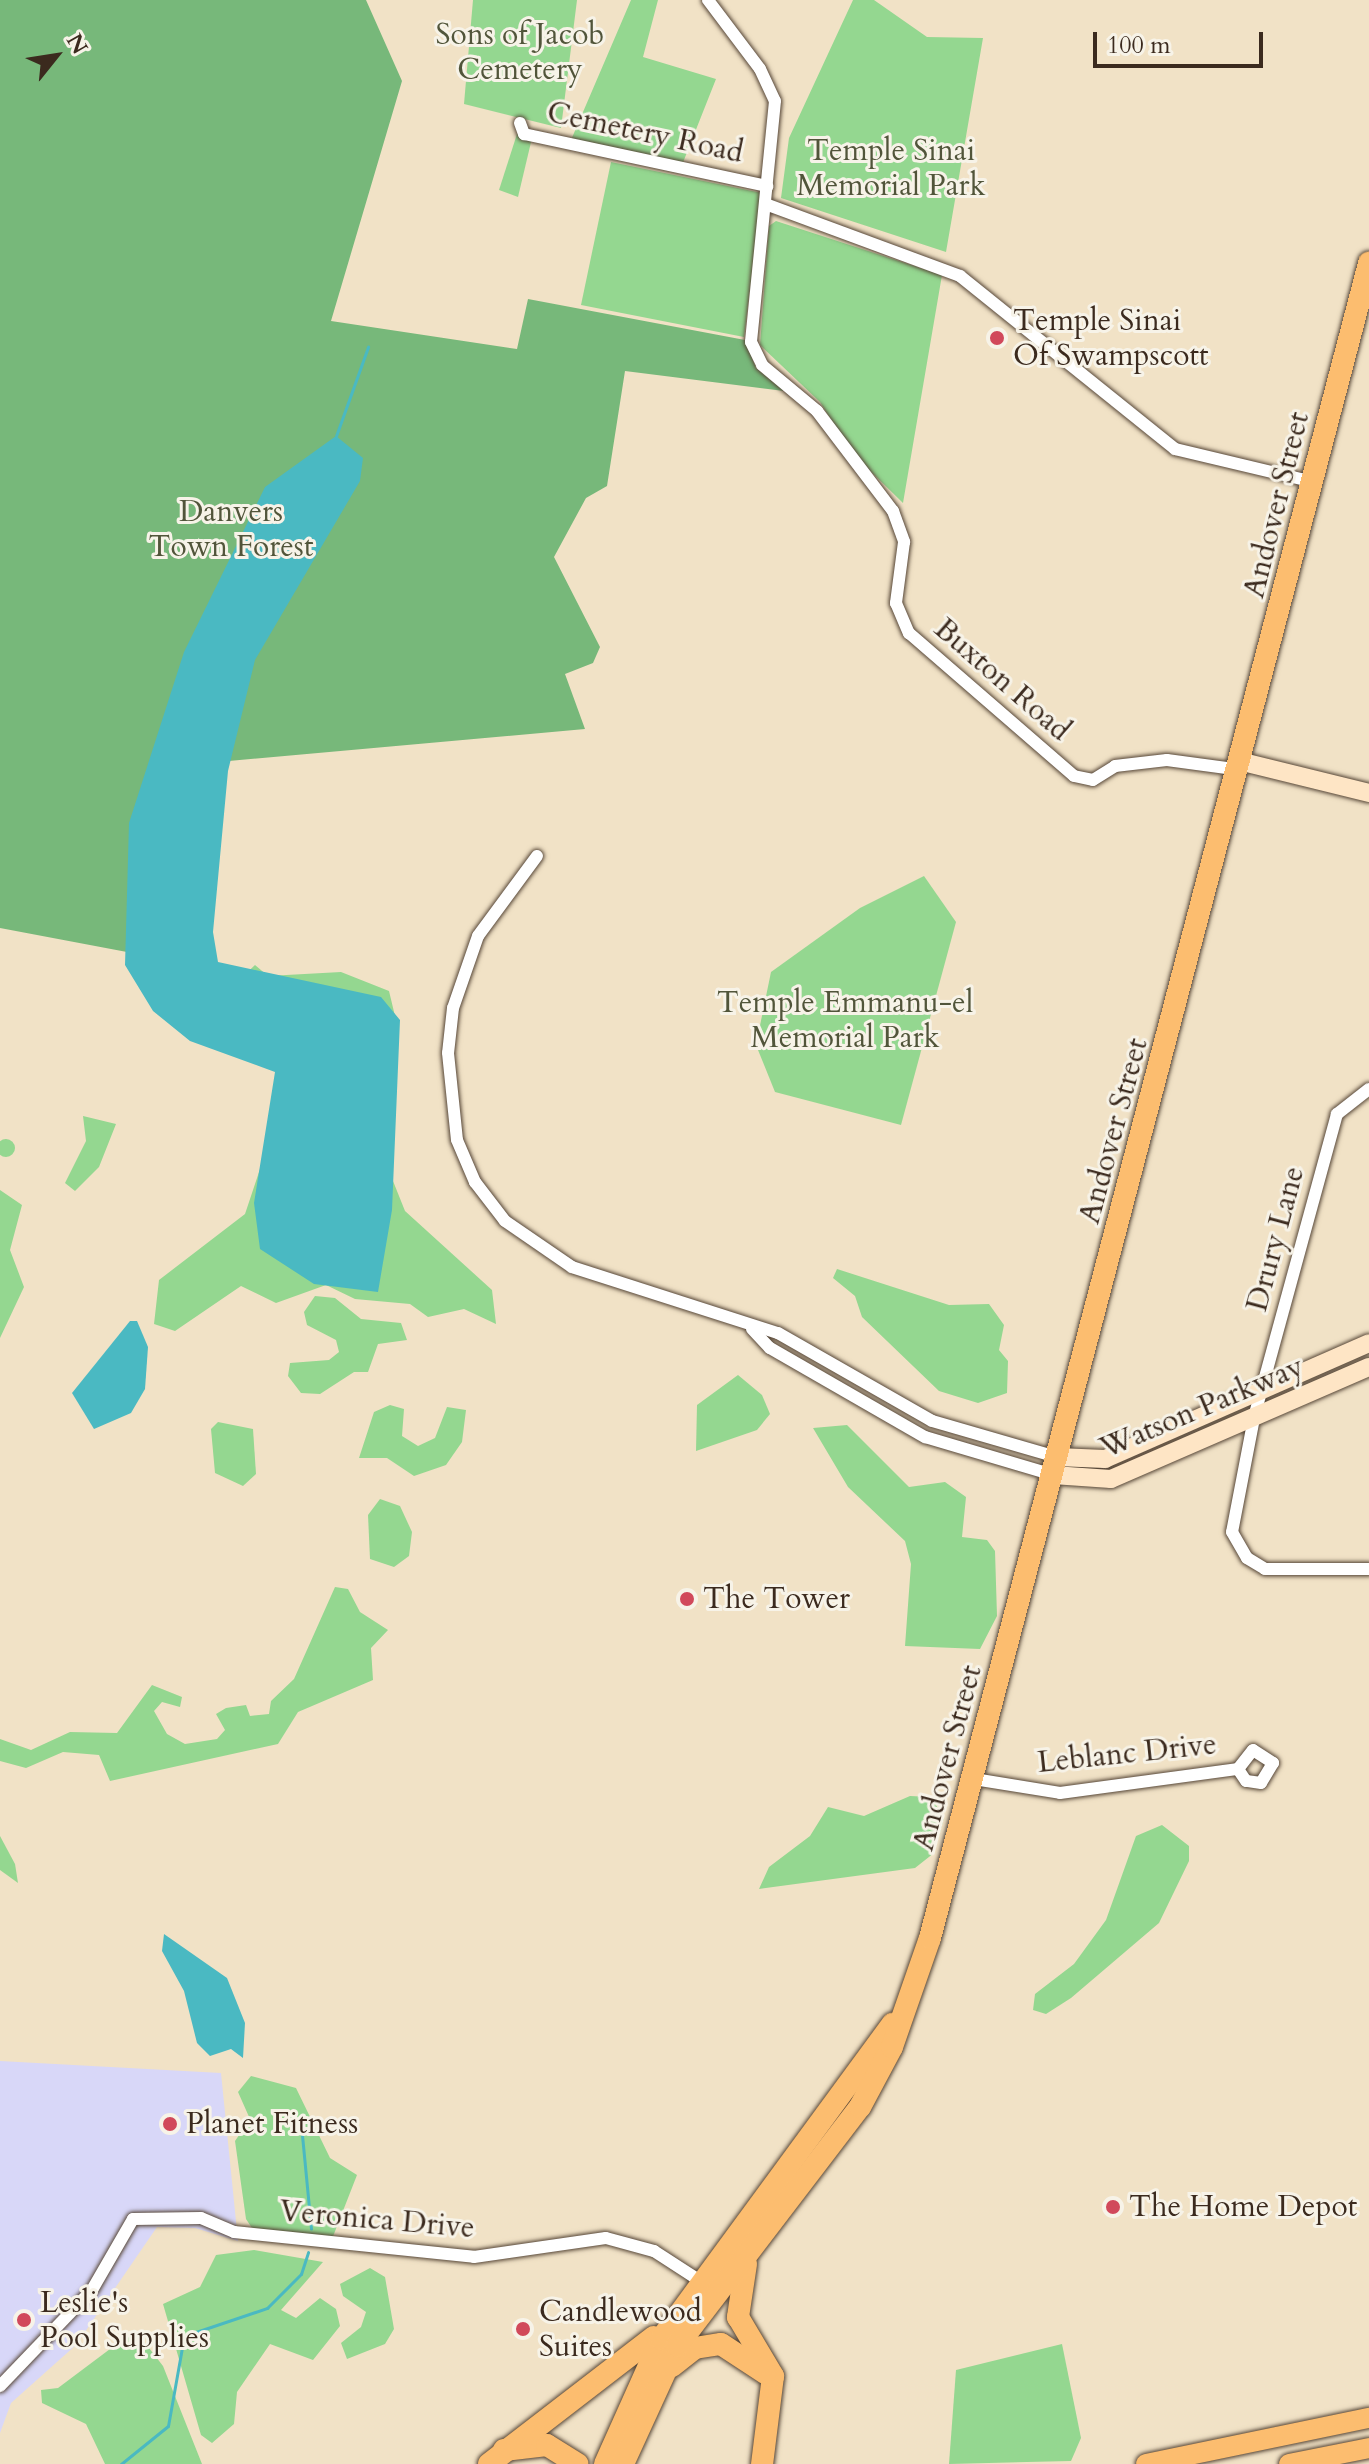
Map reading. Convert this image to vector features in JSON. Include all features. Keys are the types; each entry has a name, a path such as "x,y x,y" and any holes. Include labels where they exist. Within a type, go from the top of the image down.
{"highway":[{"name":"Andover Street","path":"623,2464 653,2388 756,2240 860,2107 902,2011 974,1779 1242,766 1369,263"},
{"name":"Andover Street","path":"605,2464 637,2380 681,2311 902,2011"},
{"path":"756,2240 736,2305 770,2366 773,2389 762,2464"},
{"path":"496,2457 609,2377 681,2311"},
{"path":"653,2388 683,2356 721,2344 758,2365 773,2389"},
{"path":"496,2457 547,2445 578,2464"}],"main road":[{"path":"1242,766 1369,793"},
{"name":"Watson Parkway","path":"1055,1466 1105,1459 1369,1343"},
{"name":"Watson Parkway","path":"1055,1466 1111,1479 1369,1367"},
{"path":"1146,2464 1369,2418"},
{"path":"1289,2464 1369,2448"}],"street":[{"name":"Buxton Road","path":"708,0 772,88 768,205 751,317 753,351 773,377 817,411 893,511 904,542 896,603 909,633 1074,776 1093,780 1115,766 1167,760 1242,766"},
{"name":"Cemetery Road","path":"520,123 524,134 767,186"},
{"name":"Cemetery Road","path":"768,205 960,276 1175,449 1314,482"},
{"path":"537,856 489,915 453,1008 448,1082 465,1161 505,1221 547,1254 752,1329 778,1333 932,1421 1055,1466"},
{"name":"Drury Lane","path":"1369,1089 1337,1114 1254,1418 1233,1508 1232,1532 1247,1558 1275,1571 1369,1569"},
{"name":"Leblanc Drive","path":"974,1779 1060,1793 1238,1769"},
{"name":"Veronica Drive","path":"0,2386 86,2298 133,2219 201,2218 234,2232 474,2257 606,2238 654,2251 702,2282"}],"shaded area":[{"path":"0,2061 221,2073 238,2241 195,2228 157,2227 76,2345 11,2403 0,2433"}],"green space":[{"name":"Danvers Town Forest","path":"0,0 366,0 402,81 331,321 517,349 528,299 745,340 756,368 784,391 625,371 607,486 586,498 554,557 600,647 593,663 565,674 585,729 207,763 201,966 0,928"},
{"name":"Sons of Jacob Cemetery","path":"473,0 577,0 561,128 464,104"},
{"path":"631,0 658,0 643,57 716,79 682,165 571,140"},
{"name":"Temple Sinai Memorial Park","path":"853,0 874,0 927,37 983,38 946,252 781,198 789,138"},
{"path":"517,134 532,138 518,197 499,190"},
{"path":"611,162 762,193 744,337 581,305"},
{"path":"776,221 942,275 903,503 853,454 820,402 760,345 769,226"},
{"name":"Temple Emmanu-el Memorial Park","path":"924,876 956,922 901,1125 775,1092 756,1045 771,972 860,908"},
{"path":"255,965 268,976 341,972 389,991 395,1016 391,1176 405,1211 492,1290 496,1324 464,1309 428,1317 410,1304 355,1299 326,1285 276,1303 241,1286 175,1331 154,1324 159,1280 245,1214 274,1127 281,1077 220,998"},
{"path":"83,1116 116,1124 99,1167 75,1191 65,1183 86,1141"},
{"path":"6,1139 15,1148 6,1157 -3,1148"},
{"path":"0,1190 22,1205 10,1250 24,1287 0,1338"},
{"path":"837,1269 949,1305 989,1304 1004,1325 999,1350 1008,1361 1007,1393 978,1403 939,1391 862,1317 855,1296 833,1278"},
{"path":"315,1296 335,1298 361,1319 401,1323 407,1340 378,1344 368,1372 354,1372 320,1394 301,1393 288,1376 290,1363 329,1360 339,1352 336,1340 307,1325 304,1312"},
{"path":"738,1375 762,1395 770,1414 757,1430 696,1451 697,1405"},
{"path":"390,1405 404,1409 402,1436 418,1446 435,1438 447,1407 466,1410 462,1442 446,1465 414,1476 387,1458 359,1458 374,1412"},
{"path":"218,1422 253,1429 256,1474 243,1486 215,1473 211,1429"},
{"path":"847,1425 909,1487 945,1482 966,1497 962,1537 987,1540 995,1551 997,1616 980,1649 905,1646 911,1564 905,1541 848,1487 813,1428"},
{"path":"380,1499 400,1506 412,1532 409,1556 394,1567 370,1559 368,1515"},
{"path":"335,1587 348,1589 360,1612 388,1630 371,1648 373,1680 298,1712 278,1744 110,1781 99,1755 63,1752 26,1768 0,1761 0,1739 31,1750 70,1732 117,1733 152,1685 182,1697 180,1707 162,1702 154,1711 167,1734 185,1744 217,1739 225,1730 216,1714 226,1708 246,1705 250,1716 269,1714 271,1701 294,1679"},
{"path":"910,1796 931,1797 944,1818 934,1853 915,1868 759,1889 769,1867 810,1836 828,1807 864,1816"},
{"path":"1162,1825 1189,1846 1189,1861 1159,1923 1071,1998 1046,2014 1033,2010 1035,1994 1074,1964 1106,1920 1136,1836"},
{"path":"0,1836 15,1864 18,1883 0,1870"},
{"path":"251,2076 296,2088 330,2158 357,2175 332,2239 252,2228 246,2219 235,2141 250,2119 238,2092"},
{"path":"254,2250 323,2262 281,2310 296,2318 320,2298 336,2309 340,2326 313,2360 270,2344 237,2392 234,2424 212,2443 201,2435 163,2304 200,2287 216,2255"},
{"path":"370,2268 385,2277 394,2329 385,2344 347,2359 341,2343 361,2327 366,2312 343,2296 340,2284"},
{"path":"126,2337 142,2339 163,2366 202,2464 105,2464 86,2424 42,2403 41,2390 58,2388"},
{"path":"1062,2344 1081,2438 1071,2461 949,2464 956,2370"}],"water":[{"path":"336,436 363,458 360,481 255,660 228,771 213,932 218,962 381,997 400,1020 392,1210 378,1292 314,1284 260,1249 254,1203 275,1072 190,1041 153,1011 125,965 129,823 184,652 265,487"},
{"path":"130,1321 137,1321 148,1347 145,1389 131,1413 94,1429 72,1393"},
{"path":"164,1934 227,1978 245,2023 243,2058 231,2049 210,2056 197,2043 184,1991 162,1951"}],"waterway":[{"path":"336,436 368,347"},
{"path":"302,2135 311,2229"},
{"path":"121,2464 168,2426 184,2336 267,2308 301,2274 308,2252"}],"place":[{"name":"Temple Sinai Of Swampscott","path":"997,338"},
{"name":"The Tower","path":"687,1599"},
{"name":"Planet Fitness","path":"170,2124"},
{"name":"The Home Depot","path":"1113,2207"},
{"name":"Leslie's Pool Supplies","path":"24,2320"},
{"name":"Candlewood Suites","path":"523,2329"}]}
